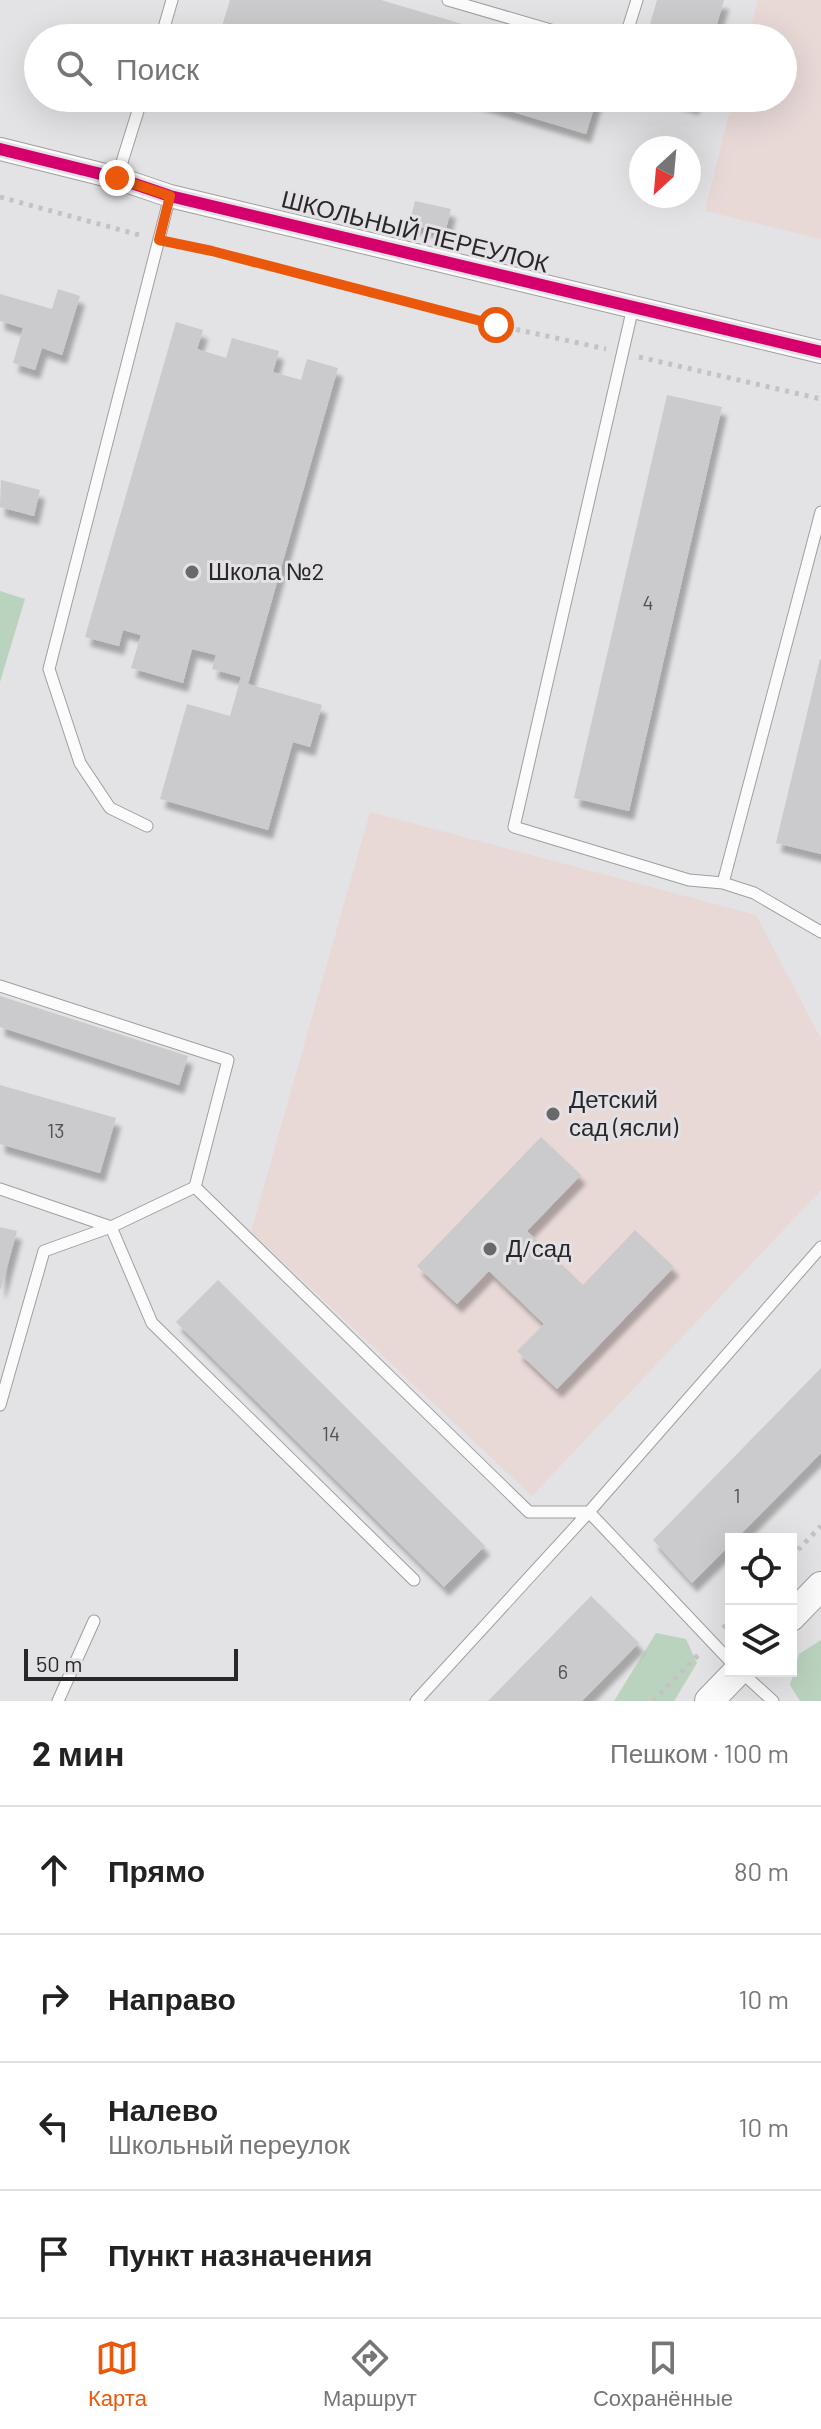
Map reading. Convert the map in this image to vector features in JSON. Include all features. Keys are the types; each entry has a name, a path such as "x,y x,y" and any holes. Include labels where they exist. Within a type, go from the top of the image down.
{"street":[{"name":"ШКОЛЬНЫЙ ПЕРЕУЛОК","path":"0,149 117,178 170,196 821,352"},
{"path":"797,1611 821,1586"},
{"path":"709,1701 733,1677"}],"lane":[{"path":"165,24 172,0"},
{"path":"448,0 530,24"},
{"path":"629,24 637,0"},
{"path":"117,178 138,112"},
{"path":"147,826 110,808 80,763 49,669 170,196"},
{"path":"633,307 514,827 689,880 723,883 754,893 821,932"},
{"path":"723,883 821,512"},
{"path":"0,986 228,1060 195,1187 111,1227 44,1251 0,1405"},
{"path":"195,1187 529,1512 589,1512 725,1656"},
{"path":"0,1189 111,1227 152,1323 414,1580"},
{"path":"416,1701 589,1512 821,1247"},
{"path":"58,1701 94,1621"},
{"path":"746,1677 773,1701"}],"path":[{"path":"0,197 496,325 821,399"},
{"path":"797,1551 821,1526"},
{"path":"653,1701 725,1626"}],"shaded area":[{"path":"758,0 821,0 821,239 705,211 730,112 797,112 797,24 752,24"},
{"name":"Детский сад (ясли)","path":"370,812 756,915 821,1039 821,1190 532,1496 251,1232"}],"green space":[{"path":"0,591 25,599 0,682"},
{"path":"656,1633 686,1639 697,1663 676,1698 674,1701 614,1701"},
{"path":"821,1640 821,1701 800,1701 790,1685 792,1677 797,1677 799,1654"}],"building":[{"path":"230,0 381,0 462,24 223,24"},
{"path":"657,0 724,0 717,24 650,24"},
{"path":"513,112 593,112 586,134"},
{"path":"415,201 451,209 445,233 409,224"},
{"path":"58,289 80,296 62,355 42,348 35,370 13,363 23,328 0,321 0,294 52,309"},
{"name":"Школа №2","path":"176,322 203,330 197,349 226,358 232,338 279,351 273,372 301,380 307,359 338,368 248,684 322,705 310,747 293,742 268,830 160,799 187,704 230,716 241,677 212,669 216,655 192,649 183,683 131,668 141,635 123,630 119,646 85,637"},
{"path":"667,395 722,407 629,811 574,798"},
{"path":"1,480 40,490 34,516 0,507"},
{"path":"821,660 821,854 776,843"},
{"path":"0,996 188,1056 179,1085 0,1027"},
{"path":"0,1085 116,1118 100,1173 0,1144"},
{"name":"Д/сад","path":"541,1137 581,1175 527,1231 583,1285 635,1230 674,1267 557,1389 517,1351 544,1324 489,1271 457,1304 417,1266"},
{"path":"0,1227 17,1231 1,1289 0,1289"},
{"path":"218,1280 485,1546 444,1587 176,1322"},
{"path":"821,1368 821,1453 742,1533 725,1533 725,1550 692,1583 653,1540"},
{"path":"591,1596 639,1643 582,1701 488,1701"}],"cycle path":[{"path":"0,149 117,178 170,196 821,352"}],"place":[{"name":"Школа №2","path":"192,572"},
{"name":"Детский сад (ясли)","path":"553,1114"},
{"name":"Д/сад","path":"490,1249"}],"route":[{"path":"117,178 170,196 159,240 496,325"}]}
